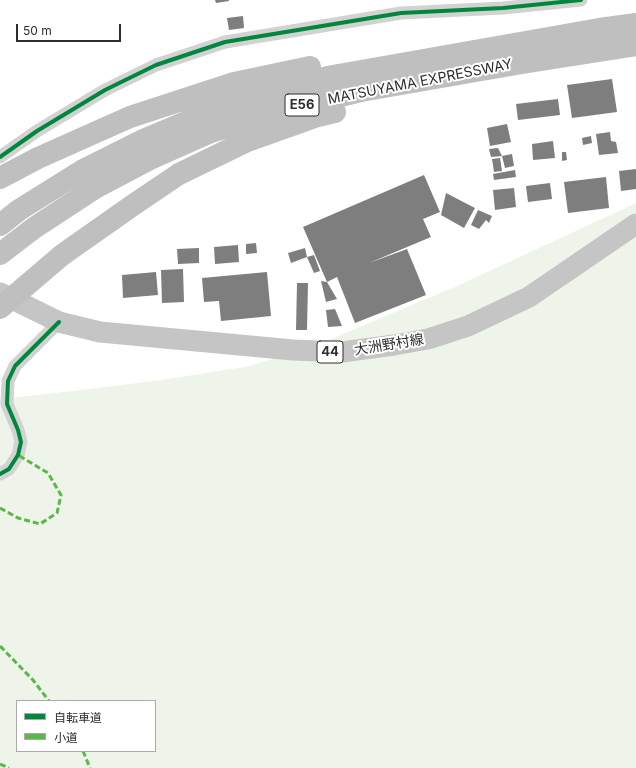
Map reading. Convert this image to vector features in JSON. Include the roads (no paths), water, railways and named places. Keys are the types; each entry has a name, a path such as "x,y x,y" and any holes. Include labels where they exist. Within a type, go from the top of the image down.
{"highway":[{"name":"MATSUYAMA EXPRESSWAY","path":"0,225 19,210 83,170 141,141 203,115 268,92 327,77 592,30 636,24"},
{"path":"0,178 38,158 130,117 234,83 348,60 403,52 510,45"},
{"name":"MATSUYAMA EXPRESSWAY","path":"0,254 34,228 95,188 150,159 211,132 275,112 361,91 636,45"},
{"path":"4,300 62,255 179,174 245,142 318,116 452,83 522,63"}],"main road":[{"name":"大洲野村線","path":"4,300 59,322 100,332 294,350 342,352 428,339 468,326 529,297 636,224"}],"street":[{"path":"0,156 105,90 156,65 225,42 401,13 503,8 581,0"},
{"path":"0,474 9,469 18,455 21,442 8,404 8,381 15,366 59,322"}]}
